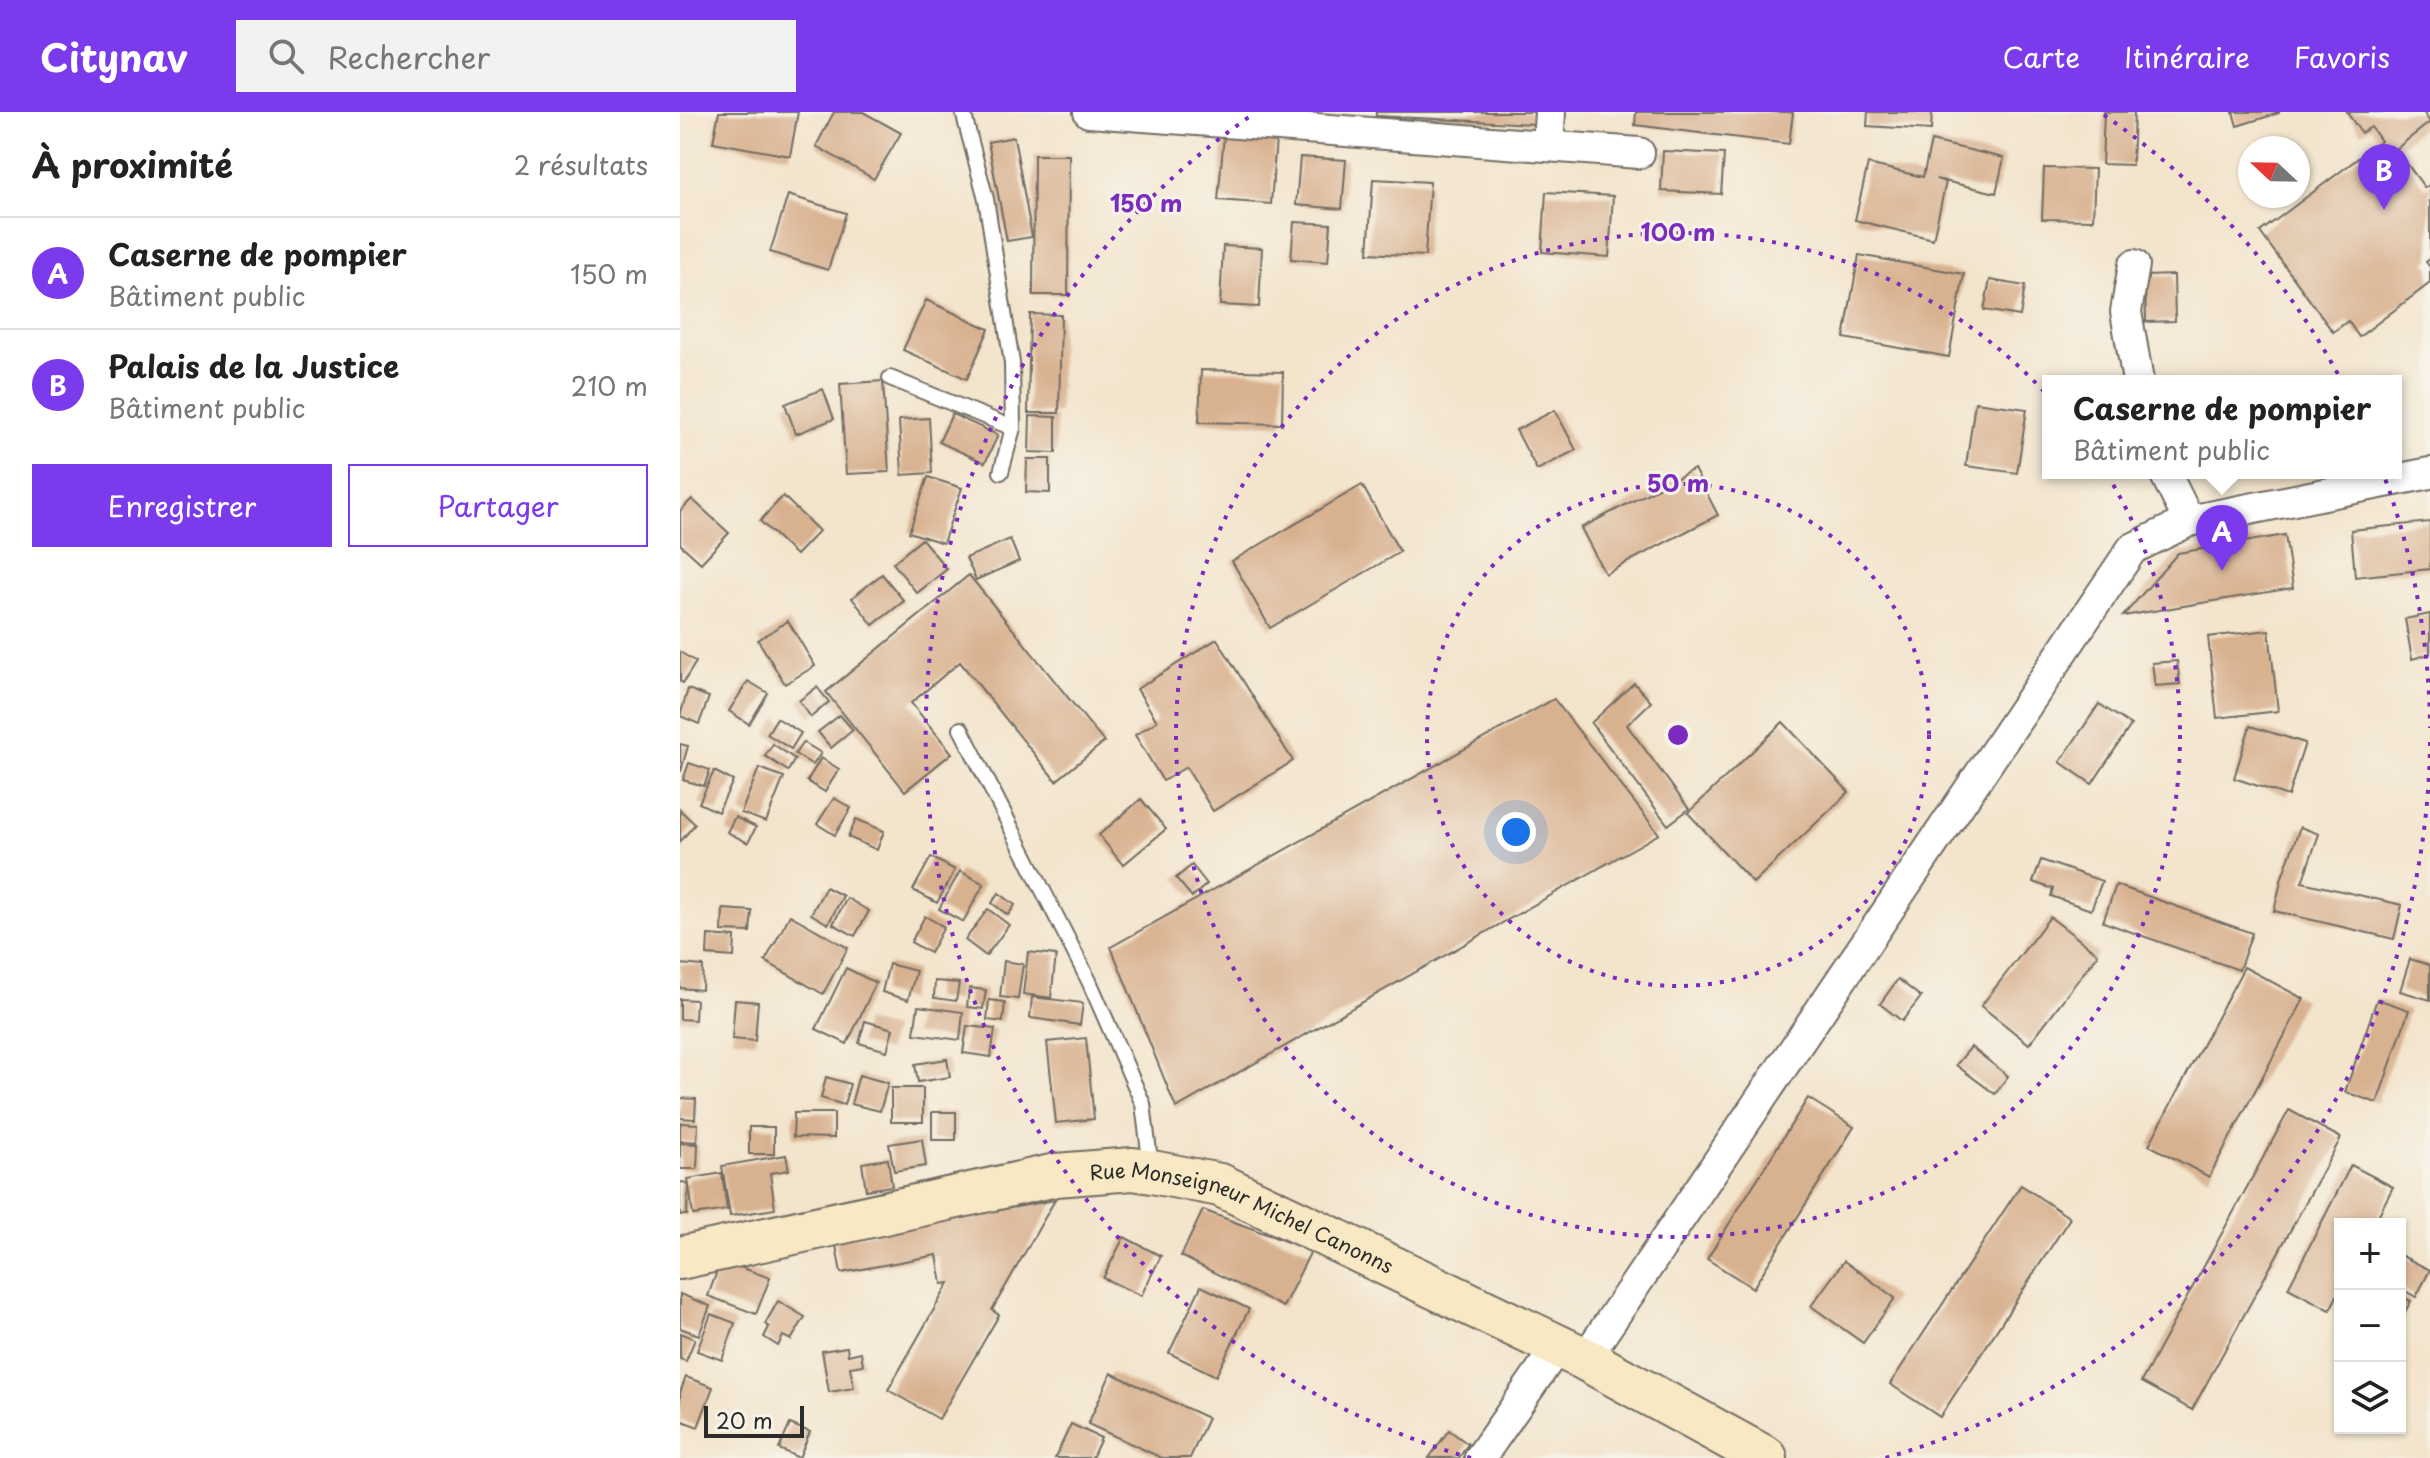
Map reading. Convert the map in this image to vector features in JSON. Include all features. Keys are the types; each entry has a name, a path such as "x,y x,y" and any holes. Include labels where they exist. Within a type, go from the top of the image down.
{"street":[{"path":"1089,112 1639,153"},
{"path":"1548,146 1550,112"},
{"path":"2134,265 2126,312 2137,375"},
{"path":"2402,479 2430,473"},
{"path":"2168,479 2189,521"},
{"path":"1480,1458 1572,1353 2132,549 2189,521 2400,479"},
{"name":"Rue Monseigneur Michel Canonns","path":"680,1258 1056,1175 1133,1169 1152,1172 1220,1185 1572,1353 1766,1458"}],"lane":[{"path":"963,112 986,199 1012,363 1013,428 1001,472"},
{"path":"890,378 1013,428"},
{"path":"961,729 1089,981 1143,1104 1152,1172"}],"building":[{"path":"719,112 798,112 790,156 713,142"},
{"path":"834,112 863,112 901,133 874,179 816,146"},
{"path":"1376,112 1535,112 1534,124 1376,116"},
{"path":"1636,112 1793,113 1789,144 1635,125"},
{"path":"1868,112 1932,112 1931,130 1867,126"},
{"path":"2104,112 2134,112 2132,165 2102,164"},
{"path":"2233,112 2279,112 2279,113 2237,126"},
{"path":"2347,112 2423,112 2430,122 2396,149 2425,188 2430,184 2430,259 2426,262 2430,267 2430,283 2359,337 2348,321 2333,332 2260,232 2292,208 2310,208 2310,194 2381,141 2371,127 2361,133"},
{"path":"1224,135 1276,139 1271,204 1218,200"},
{"path":"1014,137 1032,237 1007,241 988,142"},
{"path":"1931,141 2004,158 1996,193 1936,179 1946,182 1933,239 1855,220 1868,164 1923,177"},
{"path":"1663,151 1724,154 1721,194 1661,191"},
{"path":"1034,155 1069,155 1068,295 1033,295"},
{"path":"1300,157 1346,160 1342,209 1296,205"},
{"path":"2044,168 2095,169 2093,220 2042,219"},
{"path":"1373,179 1430,182 1425,256 1368,253"},
{"path":"1546,192 1613,196 1609,257 1542,252"},
{"path":"788,195 846,213 828,270 770,252"},
{"path":"1294,222 1331,224 1328,262 1291,259"},
{"path":"1223,246 1262,248 1259,307 1220,305"},
{"path":"1859,255 1964,274 1949,357 1844,338"},
{"path":"2174,275 2175,321 2146,322 2145,276"},
{"path":"1990,280 2025,286 2020,316 1984,310"},
{"path":"926,300 989,329 967,379 903,350"},
{"path":"1030,314 1061,315 1059,413 1028,413"},
{"path":"1201,370 1283,372 1282,424 1199,422"},
{"path":"883,381 889,472 846,474 840,384"},
{"path":"823,389 834,419 796,434 785,404"},
{"path":"1975,402 2027,409 2017,473 1966,466"},
{"path":"1555,410 1576,450 1537,470 1516,430"},
{"path":"952,414 998,435 985,463 939,442"},
{"path":"1030,416 1056,417 1056,453 1029,452"},
{"path":"929,418 932,473 902,475 899,420"},
{"path":"1027,459 1050,459 1050,493 1026,492"},
{"path":"1694,469 1718,515 1605,574 1581,528"},
{"path":"928,477 962,488 943,543 909,532"},
{"path":"1362,485 1400,552 1270,628 1232,561"},
{"path":"783,496 819,531 796,555 760,521"},
{"path":"692,499 729,533 701,563 680,544 680,511"},
{"path":"2430,522 2430,569 2355,577 2351,530"},
{"path":"2285,535 2293,588 2123,616 2178,553"},
{"path":"922,539 947,569 917,593 893,563"},
{"path":"1010,539 1019,561 976,580 966,558"},
{"path":"882,574 904,601 873,625 852,598"},
{"path":"969,575 1104,742 1056,781 960,662 911,703 952,753 905,791 826,692"},
{"path":"2430,614 2430,654 2412,659 2405,619"},
{"path":"788,621 815,666 785,684 758,640"},
{"path":"2269,630 2278,711 2217,718 2208,637"},
{"path":"1217,639 1293,761 1213,811 1186,767 1163,781 1135,735 1157,721 1137,689"},
{"path":"680,652 696,662 683,683 680,681"},
{"path":"2177,661 2180,684 2155,686 2152,663"},
{"path":"748,681 768,693 749,724 729,711"},
{"path":"1634,683 1651,702 1627,725 1689,809 1668,825 1591,723"},
{"path":"817,687 829,702 811,717 799,701"},
{"path":"688,689 709,697 699,724 680,716"},
{"path":"1554,699 1659,834 1176,1108 1111,947"},
{"path":"2099,704 2131,725 2092,784 2060,762"},
{"path":"840,715 853,730 831,748 818,732"},
{"path":"777,718 801,733 791,749 767,734"},
{"path":"1783,722 1849,792 1753,883 1688,813"},
{"path":"2250,726 2305,743 2288,796 2234,778"},
{"path":"803,742 821,753 813,765 795,754"},
{"path":"680,744 688,746 681,771 680,771"},
{"path":"773,744 795,759 788,771 765,756"},
{"path":"821,758 839,769 825,792 807,781"},
{"path":"689,763 710,770 704,786 683,780"},
{"path":"759,768 784,777 766,822 741,813"},
{"path":"714,771 733,781 718,812 699,803"},
{"path":"834,798 851,808 835,835 817,824"},
{"path":"1141,799 1166,829 1123,865 1099,835"},
{"path":"680,810 695,824 680,842"},
{"path":"735,817 756,827 748,843 727,832"},
{"path":"856,819 884,831 877,850 848,837"},
{"path":"2300,827 2319,834 2302,882 2402,905 2394,939 2274,911 2282,877"},
{"path":"931,857 955,870 937,903 913,890"},
{"path":"2041,860 2102,881 2091,910 2051,896 2053,889 2033,882"},
{"path":"1192,865 1207,884 1192,897 1176,878"},
{"path":"960,871 984,884 963,922 939,909"},
{"path":"2116,885 2252,933 2239,970 2103,922"},
{"path":"826,887 843,896 828,924 811,914"},
{"path":"999,893 1015,905 1008,915 992,903"},
{"path":"847,898 869,911 855,936 833,924"},
{"path":"723,909 752,911 750,932 722,931"},
{"path":"988,909 1009,925 986,956 965,940"},
{"path":"790,915 848,948 823,994 765,961"},
{"path":"925,916 944,927 930,953 911,942"},
{"path":"2050,917 2098,954 2029,1044 1981,1006"},
{"path":"708,935 735,937 734,957 707,955"},
{"path":"1028,952 1056,955 1051,998 1023,994"},
{"path":"2410,959 2430,965 2430,1000 2400,991"},
{"path":"1004,961 1023,964 1018,999 1000,997"},
{"path":"680,964 703,966 702,990 680,988"},
{"path":"889,964 916,971 908,1000 882,992"},
{"path":"2244,967 2304,999 2209,1177 2149,1145"},
{"path":"846,968 876,983 847,1044 816,1029"},
{"path":"1898,979 1921,997 1902,1021 1880,1004"},
{"path":"935,981 959,983 956,1001 934,998"},
{"path":"969,988 986,990 983,1009 967,1007"},
{"path":"1032,997 1083,1003 1080,1025 1030,1018"},
{"path":"680,999 696,1000 695,1020 680,1019"},
{"path":"2377,999 2409,1010 2377,1103 2345,1092"},
{"path":"735,1000 758,1002 755,1041 732,1039"},
{"path":"989,1000 1005,1002 1003,1022 987,1020"},
{"path":"918,1006 963,1012 960,1040 914,1034"},
{"path":"865,1021 893,1029 887,1051 859,1043"},
{"path":"967,1026 995,1029 991,1057 963,1053"},
{"path":"1086,1038 1094,1119 1056,1123 1047,1042"},
{"path":"1971,1047 2008,1076 1995,1094 1956,1065"},
{"path":"947,1059 950,1077 918,1082 915,1064"},
{"path":"859,1075 888,1083 880,1111 851,1104"},
{"path":"826,1077 850,1084 844,1105 821,1098"},
{"path":"891,1088 923,1088 923,1122 891,1122"},
{"path":"680,1098 696,1099 695,1119 680,1118"},
{"path":"1808,1098 1854,1127 1753,1288 1707,1259"},
{"path":"2289,1110 2341,1138 2192,1410 2141,1382"},
{"path":"932,1112 956,1112 956,1140 932,1140"},
{"path":"794,1113 834,1113 834,1138 793,1137"},
{"path":"680,1123 698,1124 697,1142 680,1141"},
{"path":"749,1127 774,1127 774,1154 749,1154"},
{"path":"922,1139 926,1166 894,1171 889,1144"},
{"path":"680,1143 698,1144 697,1169 680,1169"},
{"path":"786,1155 789,1170 770,1173 775,1209 730,1216 722,1166"},
{"path":"888,1159 892,1186 866,1190 862,1163"},
{"path":"2351,1165 2393,1187 2377,1218 2334,1218 2334,1302 2330,1310 2288,1288"},
{"path":"722,1173 727,1210 693,1215 688,1179"},
{"path":"680,1182 688,1183 687,1215 680,1215"},
{"path":"2021,1185 2070,1218 1940,1417 1890,1384"},
{"path":"1055,1200 992,1310 999,1315 939,1419 888,1390 949,1283 942,1284 937,1255 841,1273 835,1240"},
{"path":"1203,1210 1311,1251 1283,1307 1181,1256"},
{"path":"1124,1237 1161,1256 1141,1296 1103,1278"},
{"path":"2406,1258 2430,1270 2416,1297 2406,1291"},
{"path":"721,1260 770,1278 756,1314 708,1296"},
{"path":"1844,1261 1895,1298 1863,1343 1811,1306"},
{"path":"1201,1286 1249,1309 1216,1376 1169,1353"},
{"path":"680,1294 710,1306 699,1335 680,1328"},
{"path":"778,1301 805,1317 791,1340 783,1336 778,1346 764,1337 769,1327 765,1324"},
{"path":"711,1314 735,1323 722,1360 697,1351"},
{"path":"680,1333 695,1339 686,1361 680,1359"},
{"path":"847,1347 848,1355 861,1352 863,1365 850,1367 854,1388 829,1392 822,1351"},
{"path":"1111,1373 1208,1418 1190,1458 1162,1458 1088,1424"},
{"path":"686,1377 713,1387 698,1427 680,1420 680,1393"},
{"path":"790,1424 810,1432 799,1458 779,1449"},
{"path":"1071,1424 1101,1438 1092,1458 1055,1458"},
{"path":"1449,1430 1468,1444 1459,1458 1429,1458"}],"place":[{"name":"Palais de la Justice","path":"2384,210"},
{"name":"Caserne de pompier","path":"2222,571"}]}
